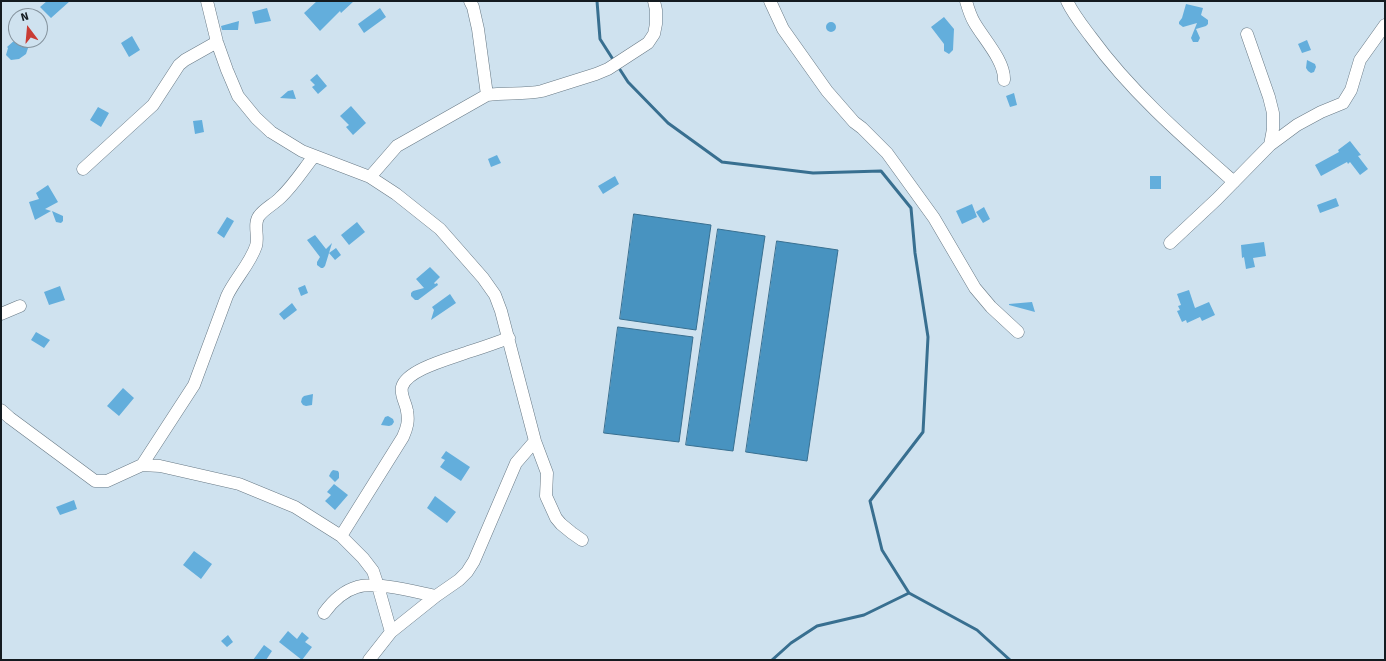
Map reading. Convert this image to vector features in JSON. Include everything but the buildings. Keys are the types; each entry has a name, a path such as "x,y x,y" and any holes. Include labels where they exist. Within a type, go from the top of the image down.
{"street":[{"path":"207,1 217,42 227,70 238,96 256,118 271,132 302,151 370,177 396,194 440,229 483,278 495,295 501,311 535,441 547,473 546,496 552,510 561,524 572,534 582,540"},
{"path":"470,1 474,7 478,29 487,95"},
{"path":"370,177 397,146 487,95 498,93 534,93 596,74 624,60 651,39 656,24 656,10 654,1"},
{"path":"770,1 783,29 827,91 854,122 888,153 934,218 975,288 991,307 1018,332"},
{"path":"966,1 974,22 1002,68 1004,80"},
{"path":"1067,1 1075,15 1109,62 1164,120 1234,182"},
{"path":"1170,243 1234,182 1270,145 1297,125 1343,103 1351,90 1360,60 1385,25"},
{"path":"1247,34 1269,96 1273,113 1273,129 1270,145"},
{"path":"83,169 153,105 179,65 217,42"},
{"path":"142,465 194,385 227,296 255,251 257,244 258,219 260,215 280,199 314,156"},
{"path":"1,314 20,306"},
{"path":"341,536 403,437 408,424 407,410 402,387 405,382 414,374 446,359 508,338"},
{"path":"1,410 95,481 107,481 142,465 160,466 239,484 295,507 341,536 363,558 373,571 391,632"},
{"path":"369,660 391,632 436,596 459,580 467,572 474,561 516,463 535,441"},
{"path":"324,613 341,595 357,586 378,586 436,596"}],"water":[{"path":"634,214 711,225 696,330 620,319"},
{"path":"718,229 765,236 733,451 686,445"},
{"path":"777,241 838,250 807,461 746,452"},
{"path":"618,327 693,337 679,442 604,433"}],"waterway":[{"path":"597,1 600,39 614,61"},
{"path":"617,65 628,82 668,123 722,162 813,173 881,171 911,208 915,253 928,337 923,432 870,501 882,550 909,593 977,630 1010,660"},
{"path":"772,660 791,643 817,626 864,615 909,593"}]}
